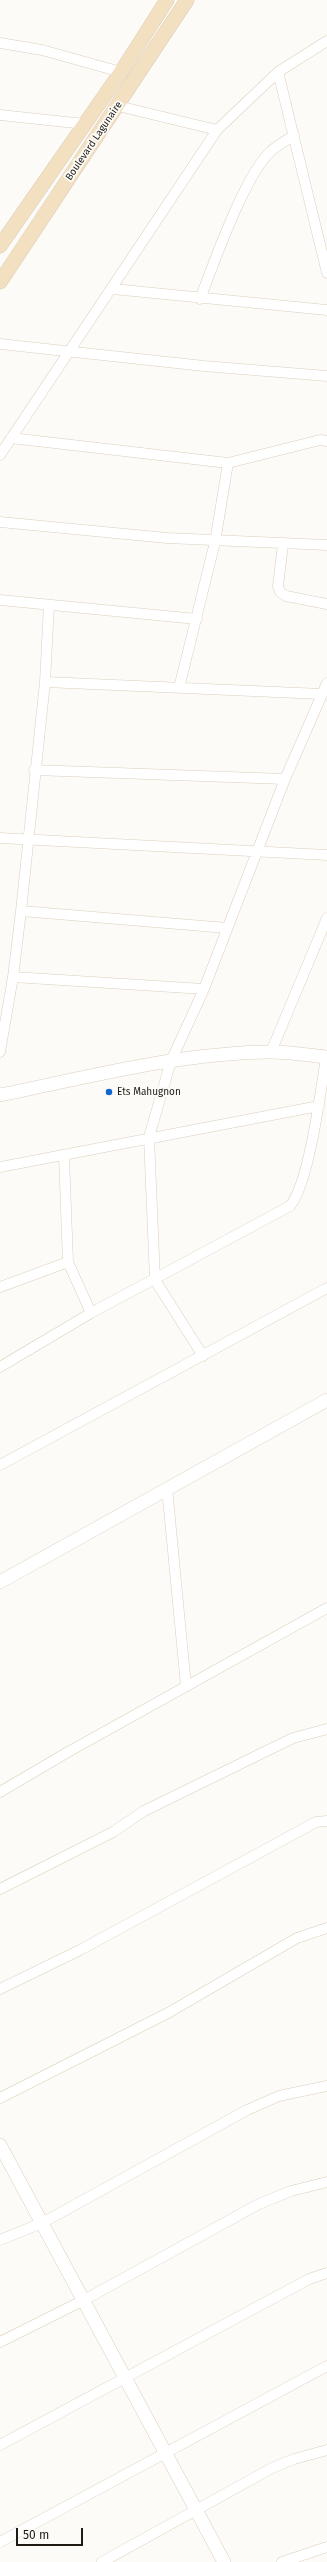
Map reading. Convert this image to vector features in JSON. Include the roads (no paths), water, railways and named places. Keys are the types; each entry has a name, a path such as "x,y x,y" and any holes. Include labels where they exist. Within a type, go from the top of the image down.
{"main road":[{"name":"Boulevard Lagunaire","path":"0,246 85,124 167,0"},
{"name":"Boulevard Lagunaire","path":"0,282 187,0"}],"street":[{"path":"0,455 217,130 278,72 327,41"},
{"path":"0,43 42,50 120,72"},
{"path":"278,72 327,272"},
{"path":"118,106 217,130"},
{"path":"0,115 85,124"},
{"path":"200,299 216,258 257,168 271,151 294,136"},
{"path":"112,289 200,299 327,310"},
{"path":"0,344 69,352 327,376"},
{"path":"11,438 228,463 320,440 327,441"},
{"path":"179,688 215,542 228,463"},
{"path":"0,522 215,542 327,545"},
{"path":"283,544 278,586 280,592 286,596 327,604"},
{"path":"0,600 197,619"},
{"path":"0,1052 13,977 21,911 34,770 45,682 49,605"},
{"path":"45,682 322,694"},
{"path":"203,1356 155,1280 149,1137 171,1061 204,989 285,779 327,682"},
{"path":"34,770 285,779"},
{"path":"0,838 27,841 327,855"},
{"path":"21,911 227,928"},
{"path":"271,1052 327,918"},
{"path":"13,977 204,989"},
{"path":"0,1095 171,1061 221,1054 271,1052 327,1057 319,1106 300,1192 290,1206 155,1280 91,1313 0,1367"},
{"path":"0,1167 64,1156 149,1137 319,1106"},
{"path":"64,1156 68,1262 91,1313"},
{"path":"0,1287 68,1262"},
{"path":"0,1465 327,1288"},
{"path":"0,1582 327,1400"},
{"path":"167,1488 186,1686"},
{"path":"0,1792 68,1752 327,1608"},
{"path":"0,1889 113,1832 144,1810 294,1738 327,1729"},
{"path":"0,1988 80,1950 316,1822 327,1821"},
{"path":"0,2098 168,2013 297,1938 327,1928"},
{"path":"0,2240 42,2223 247,2110 279,2096 327,2086"},
{"path":"0,2145 224,2562"},
{"path":"0,2342 84,2300 259,2204 291,2191 327,2182"},
{"path":"0,2445 309,2279 327,2273"},
{"path":"0,2542 327,2366"},
{"path":"102,2562 272,2468 294,2459 327,2450"},
{"path":"282,2562 327,2547"}],"place":[{"name":"Ets Mahugnon","path":"109,1092"}]}
